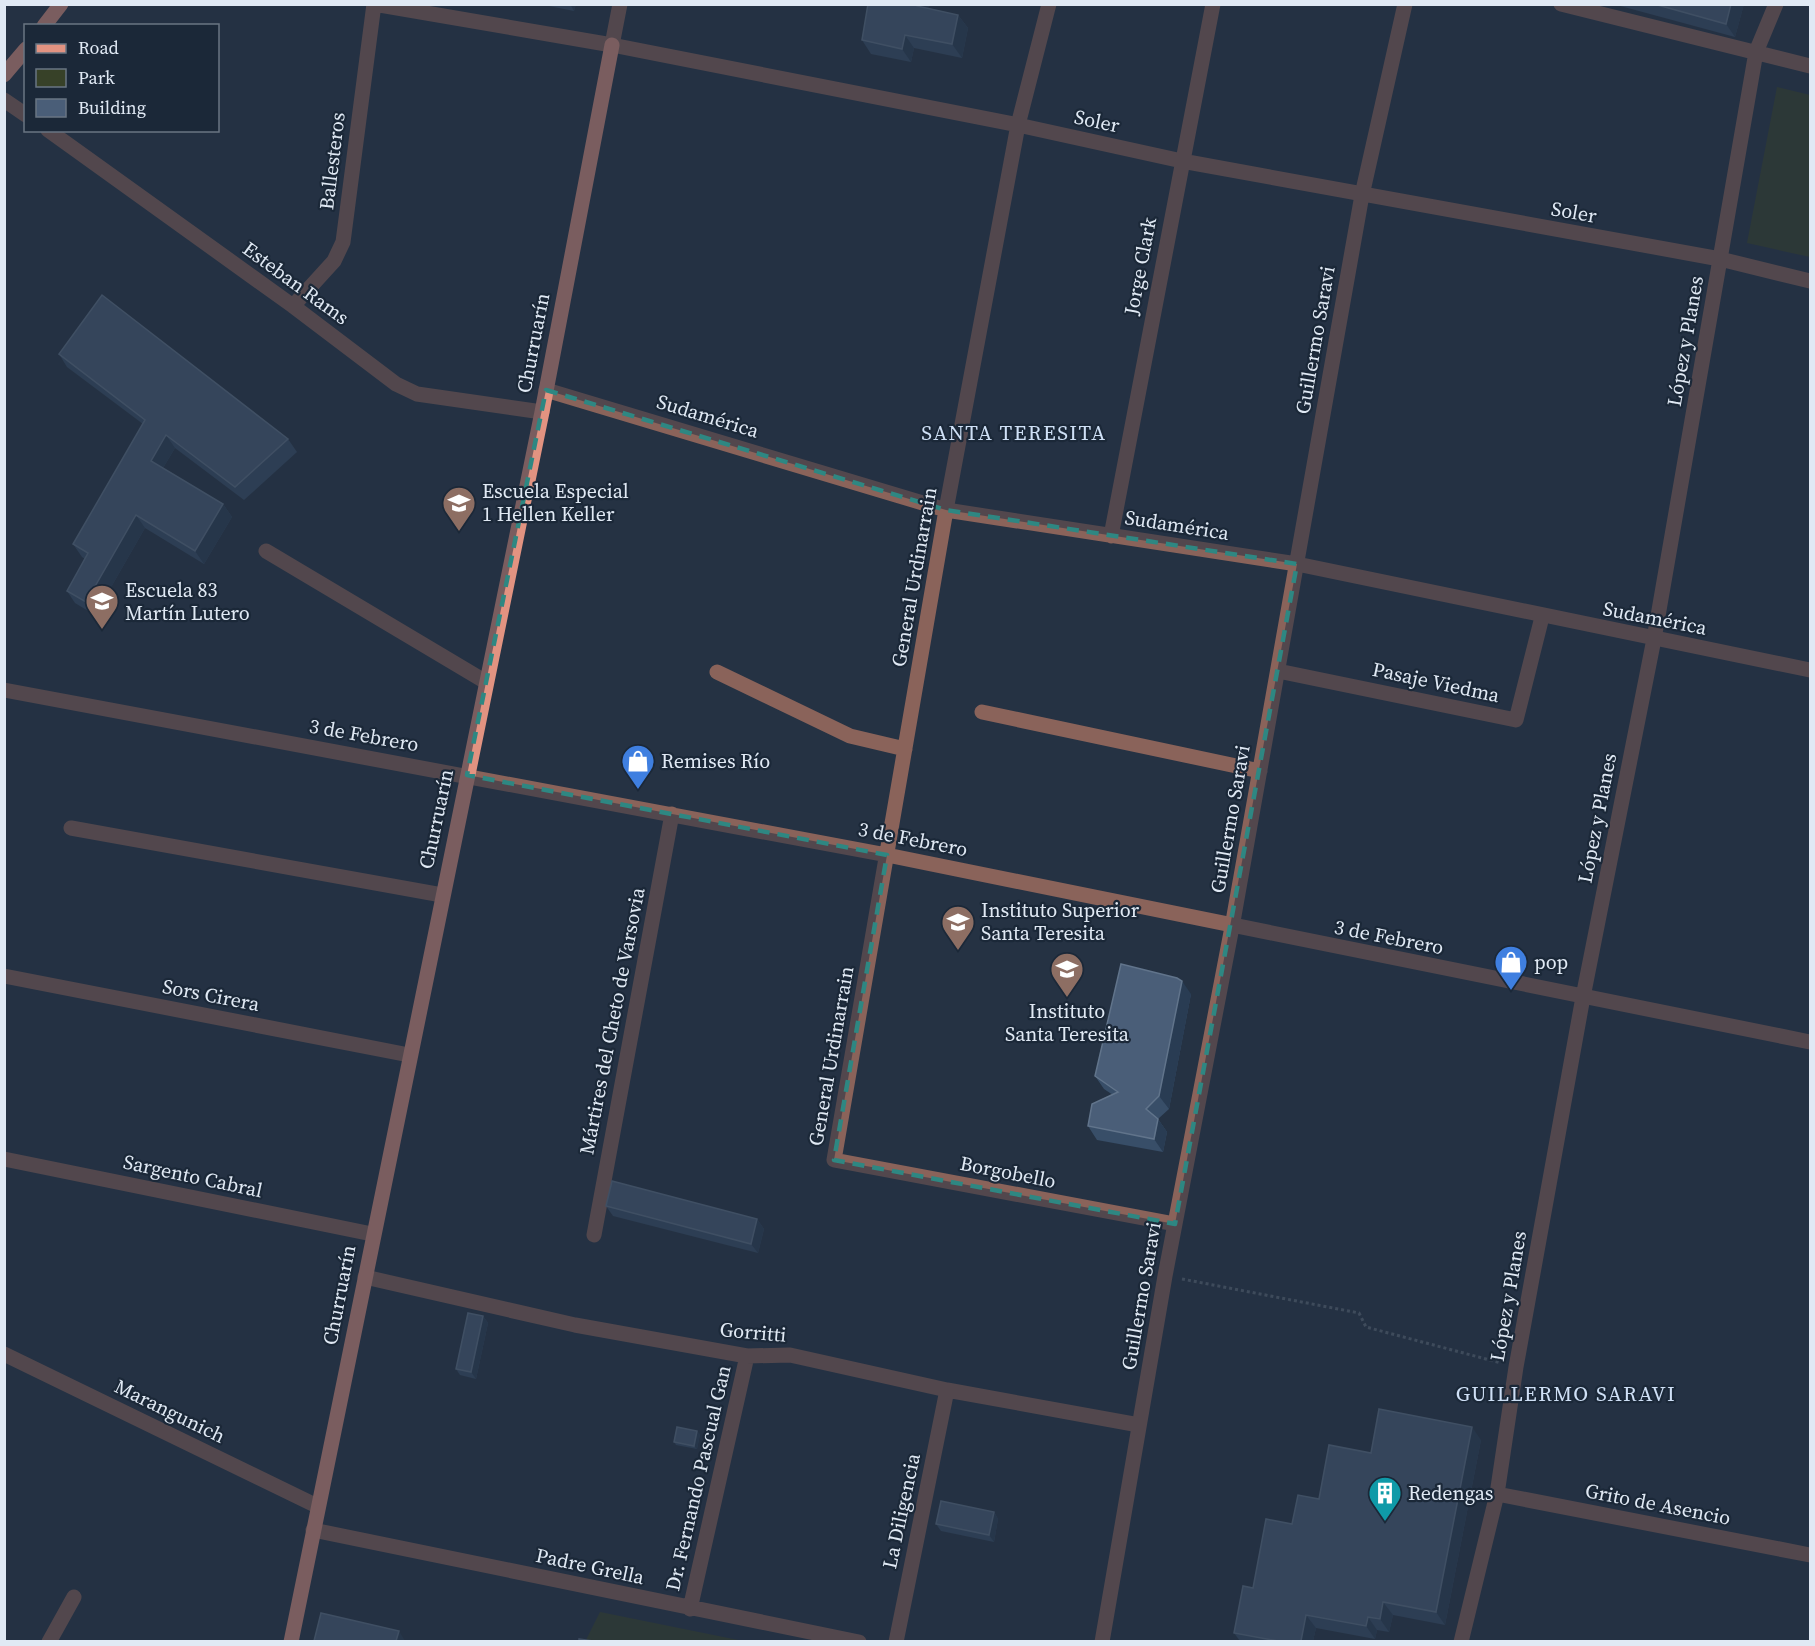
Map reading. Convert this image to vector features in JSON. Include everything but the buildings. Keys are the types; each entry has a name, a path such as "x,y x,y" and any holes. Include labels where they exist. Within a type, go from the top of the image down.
{"main road":[{"path":"46,24 61,4"},
{"name":"Churruarín","path":"291,1641 372,1234 542,412 612,45"},
{"path":"4,75 24,51"}],"street":[{"name":"Soler","path":"374,4 612,45 1018,125 1182,161 1720,259 1810,281"},
{"name":"Ballesteros","path":"293,306 334,261 343,242 374,4"},
{"name":"Churruarín","path":"612,45 620,4"},
{"name":"General Urdinarrain","path":"834,1160 946,510 1018,125 1049,4"},
{"name":"Jorge Clark","path":"1111,536 1213,4"},
{"name":"Guillermo Saravi","path":"1102,1641 1165,1276 1232,927 1362,195 1405,4"},
{"path":"1561,4 1810,66"},
{"name":"López y Planes","path":"1461,1641 1497,1494 1516,1367 1583,997 1654,639 1756,52 1776,4"},
{"path":"4,100 24,114"},
{"name":"Esteban Rams","path":"51,132 293,306 396,384 417,394 542,412"},
{"name":"Sudamérica","path":"546,390 946,510 1297,564 1810,670"},
{"path":"266,551 486,682"},
{"name":"Pasaje Viedma","path":"1278,671 1516,720 1542,616"},
{"path":"717,672 850,736 905,749"},
{"name":"3 de Febrero","path":"4,690 887,855 1232,927 1810,1042"},
{"path":"982,712 1260,771"},
{"name":"Mártires del Cheto de Varsovia","path":"594,1235 672,814"},
{"path":"71,828 442,895"},
{"name":"Sors Cirera","path":"4,976 409,1055"},
{"name":"Sargento Cabral","path":"4,1159 372,1234"},
{"name":"Borgobello","path":"834,1160 1175,1224"},
{"name":"Gorritti","path":"365,1277 575,1324 747,1356 790,1355 947,1390 1139,1425"},
{"name":"Marangunich","path":"4,1354 317,1506"},
{"name":"Dr. Fernando Pascual Gan","path":"690,1609 747,1356"},
{"name":"La Diligencia","path":"896,1641 947,1390"},
{"name":"Grito de Asencio","path":"1497,1494 1810,1555"},
{"name":"Padre Grella","path":"313,1530 690,1609 859,1641"},
{"path":"49,1641 74,1597"}],"path":[{"path":"1165,1276 1359,1314 1366,1327 1516,1367"}],"highlighted area":[{"path":"546,390 946,510 1297,564 1175,1224 834,1160 887,855 467,775"}],"green space":[{"path":"1777,87 1810,95 1810,257 1747,243"},
{"path":"600,1612 743,1641 585,1642"}],"place":[{"name":"Escuela Especial 1 Hellen Keller","path":"459,532"},
{"name":"Escuela 83 Martín Lutero","path":"102,630"},
{"name":"Remises Río","path":"638,790"},
{"name":"Instituto Superior Santa Teresita","path":"958,951"},
{"name":"pop","path":"1511,991"},
{"name":"Instituto Santa Teresita","path":"1067,998"},
{"name":"Redengas","path":"1385,1522"}],"district":[{"name":"SANTA TERESITA","path":"1014,432"},
{"name":"GUILLERMO SARAVI","path":"1566,1393"}]}
